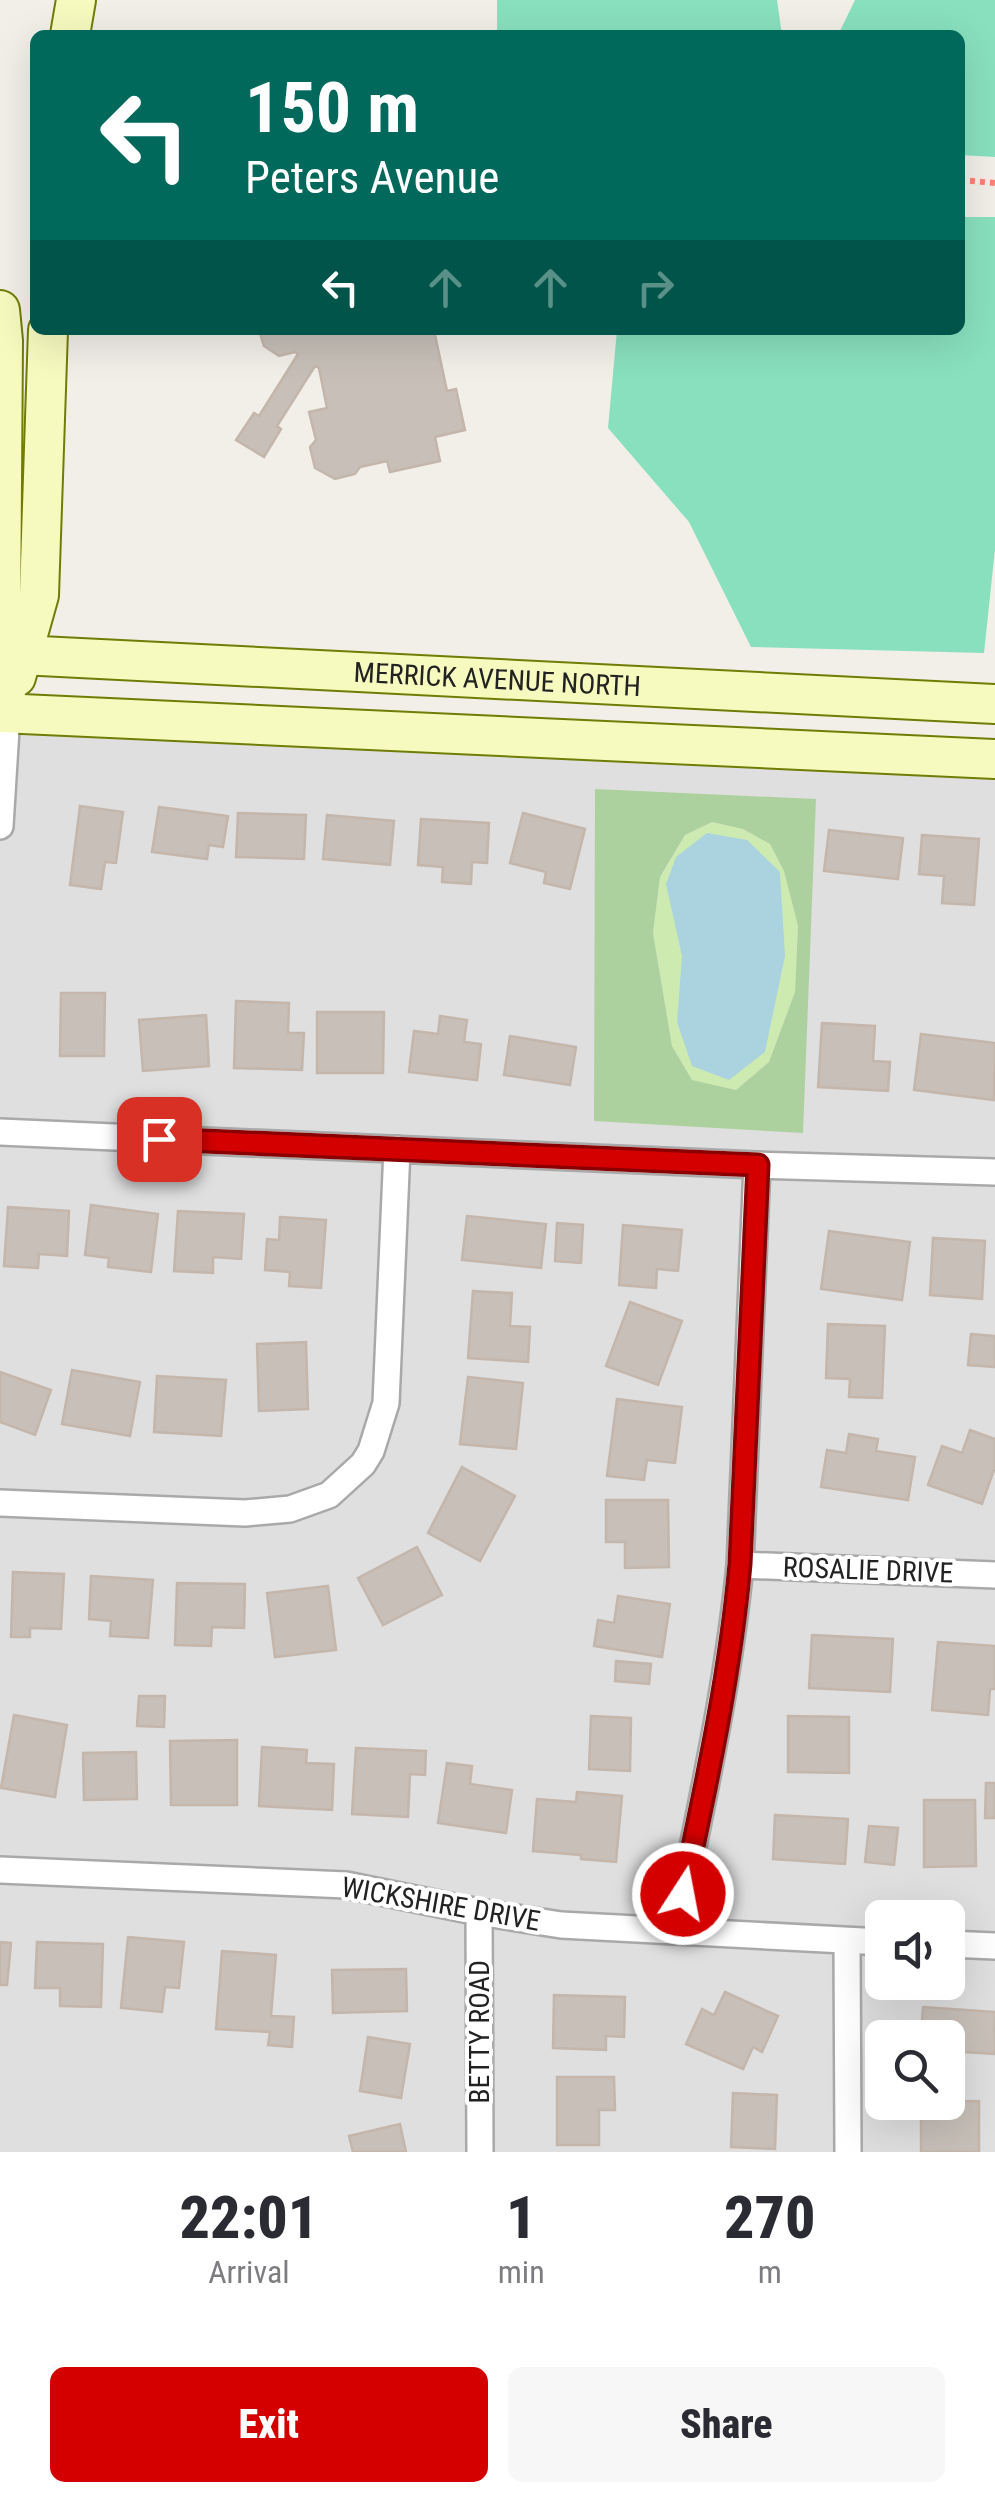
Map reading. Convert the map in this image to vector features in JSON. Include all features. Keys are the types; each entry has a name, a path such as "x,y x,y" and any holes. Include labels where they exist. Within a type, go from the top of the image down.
{"main road":[{"path":"71,30 76,0"},
{"path":"0,310 4,341 1,606 8,654 3,713"},
{"path":"8,654 39,595 48,335"},
{"name":"MERRICK AVENUE NORTH","path":"8,654 995,704"},
{"name":"MERRICK AVENUE NORTH","path":"3,713 995,759"}],"street":[{"path":"0,826 3,713"},
{"path":"0,1132 995,1172"},
{"path":"0,1503 245,1513 290,1509 328,1495 364,1464 372,1451 386,1403 397,1149"},
{"path":"676,1931 728,1673 740,1564 758,1165"},
{"name":"ROSALIE DRIVE","path":"740,1564 995,1575"},
{"name":"WICKSHIRE DRIVE","path":"0,1870 346,1885 561,1925 865,1942"},
{"name":"BETTY ROAD","path":"479,1912 480,2152"},
{"path":"847,1941 848,2152"},
{"path":"965,1945 995,1946"}],"path":[{"path":"965,180 995,183"}],"shaded area":[{"path":"0,707 995,750 995,2152 0,2152"}],"green space":[{"path":"497,0 777,0 781,30 497,30"},
{"path":"855,0 995,0 995,157 965,155 965,30 840,30"},
{"path":"965,217 995,217 995,549 984,653 751,647 689,522 608,428 617,335 965,335"},
{"path":"595,789 816,799 803,1133 594,1121","holes":["712,822 743,829 770,844 784,871 798,926 795,992 769,1062 736,1090 692,1080 672,1046 653,933 660,877 685,835"]},
{"path":"712,822 743,829 770,844 784,871 798,926 795,992 769,1062 736,1090 692,1080 672,1046 653,933 660,878 685,835"}],"water":[{"path":"707,833 747,840 780,872 785,956 765,1052 729,1080 692,1066 677,1022 682,956 666,884 676,857"}],"building":[{"path":"261,335 435,335 447,391 456,389 465,430 435,437 440,461 390,472 387,461 360,467 355,474 335,479 315,468 310,447 316,440 309,412 327,408 319,368 315,366 277,426 281,429 264,457 236,440 254,413 259,416 298,354 279,356 264,346"},
{"path":"80,806 123,812 116,863 105,862 101,889 70,885"},
{"path":"159,807 228,816 223,847 209,845 207,859 152,852"},
{"path":"238,813 306,815 304,859 236,857"},
{"path":"523,813 585,829 570,889 544,883 546,872 510,863"},
{"path":"327,815 394,821 390,865 323,859"},
{"path":"421,819 489,823 487,863 472,862 471,884 442,882 443,867 418,865"},
{"path":"829,830 903,838 898,879 824,871"},
{"path":"922,835 979,839 974,905 942,903 944,876 919,874"},
{"path":"61,993 105,993 104,1056 60,1056"},
{"path":"236,1001 289,1003 288,1033 304,1033 302,1070 234,1068"},
{"path":"317,1012 384,1012 383,1073 317,1073"},
{"path":"206,1015 209,1066 143,1071 139,1020"},
{"path":"440,1016 467,1020 464,1042 481,1044 477,1080 409,1072 414,1031 438,1034"},
{"path":"822,1023 875,1026 873,1061 890,1062 888,1091 818,1087"},
{"path":"921,1034 995,1043 994,1100 914,1090"},
{"path":"510,1036 576,1047 570,1085 504,1075"},
{"path":"91,1205 158,1214 151,1272 108,1267 109,1258 85,1255"},
{"path":"8,1207 69,1211 67,1256 39,1254 38,1268 4,1266"},
{"path":"178,1211 244,1214 241,1259 213,1257 213,1273 174,1271"},
{"path":"467,1216 546,1224 541,1268 462,1260"},
{"path":"280,1217 326,1220 321,1288 289,1286 290,1272 265,1270 267,1239 279,1240"},
{"path":"557,1223 583,1225 581,1263 555,1261"},
{"path":"623,1225 682,1230 678,1271 657,1269 656,1288 619,1285"},
{"path":"829,1231 910,1242 902,1300 821,1289"},
{"path":"933,1238 985,1241 982,1299 930,1295"},
{"path":"473,1291 512,1293 510,1326 530,1327 528,1362 468,1358"},
{"path":"630,1302 682,1321 658,1385 606,1366"},
{"path":"828,1324 885,1326 882,1398 849,1397 850,1379 826,1378"},
{"path":"971,1334 995,1336 995,1367 968,1365"},
{"path":"306,1342 308,1409 259,1411 257,1344"},
{"path":"72,1370 140,1382 130,1436 62,1424"},
{"path":"0,1372 51,1390 35,1435 0,1422"},
{"path":"157,1376 226,1380 221,1436 154,1432"},
{"path":"468,1377 523,1383 516,1449 460,1444"},
{"path":"617,1399 682,1407 675,1463 647,1460 644,1480 607,1476"},
{"path":"970,1430 995,1439 995,1467 982,1504 928,1485 942,1446 962,1453"},
{"path":"849,1434 878,1439 876,1451 915,1457 908,1500 821,1487 827,1450 846,1453"},
{"path":"462,1467 515,1496 480,1561 428,1533"},
{"path":"606,1500 668,1500 669,1567 625,1568 625,1542 606,1542"},
{"path":"417,1547 442,1595 383,1625 358,1578"},
{"path":"13,1572 64,1574 61,1629 30,1628 30,1637 11,1637"},
{"path":"91,1576 153,1580 148,1638 110,1636 111,1621 89,1619"},
{"path":"177,1583 245,1584 244,1628 212,1627 211,1646 175,1645"},
{"path":"328,1586 336,1650 275,1657 267,1593"},
{"path":"618,1596 670,1604 662,1657 594,1646 598,1620 614,1623"},
{"path":"812,1635 893,1639 890,1692 809,1688"},
{"path":"938,1642 995,1646 995,1689 990,1689 988,1715 932,1710"},
{"path":"616,1661 651,1664 649,1684 615,1681"},
{"path":"139,1696 165,1696 164,1727 137,1726"},
{"path":"14,1715 67,1725 55,1797 1,1788"},
{"path":"591,1716 631,1718 630,1771 589,1769"},
{"path":"788,1716 849,1717 849,1773 788,1772"},
{"path":"237,1740 237,1805 171,1805 170,1741"},
{"path":"262,1747 307,1750 306,1763 334,1764 332,1810 259,1806"},
{"path":"356,1748 426,1751 425,1775 410,1774 408,1817 352,1814"},
{"path":"136,1752 137,1799 84,1800 83,1753"},
{"path":"447,1763 472,1766 470,1784 512,1790 506,1833 438,1823"},
{"path":"986,1783 995,1783 995,1818 985,1818"},
{"path":"577,1792 622,1796 616,1862 533,1851 537,1799 576,1802"},
{"path":"924,1800 975,1800 976,1866 924,1867"},
{"path":"775,1815 848,1819 845,1864 773,1859"},
{"path":"869,1826 898,1828 894,1865 865,1862"},
{"path":"128,1937 184,1942 179,1988 165,1987 162,2012 121,2008"},
{"path":"0,1942 11,1943 7,1985 0,1985"},
{"path":"37,1942 103,1944 101,2007 60,2006 60,1988 35,1988"},
{"path":"222,1951 276,1955 271,2016 294,2017 292,2047 268,2045 270,2032 216,2029"},
{"path":"406,1969 407,2011 333,2013 332,1970"},
{"path":"725,1992 778,2016 762,2052 753,2047 743,2069 686,2044 702,2009 714,2015"},
{"path":"554,1995 625,1997 624,2037 606,2036 606,2050 553,2048"},
{"path":"923,2007 995,2012 995,2054 965,2052 965,2020 922,2020"},
{"path":"368,2037 410,2044 401,2098 360,2091"},
{"path":"557,2077 614,2077 615,2110 599,2110 599,2145 557,2145"},
{"path":"733,2093 777,2095 775,2149 731,2147"},
{"path":"965,2101 979,2101 979,2152 921,2152 921,2120 965,2120"},
{"path":"400,2124 406,2152 353,2152 349,2136"}],"route":[{"path":"159,1139 758,1165 735,1622 683,1894"}]}
